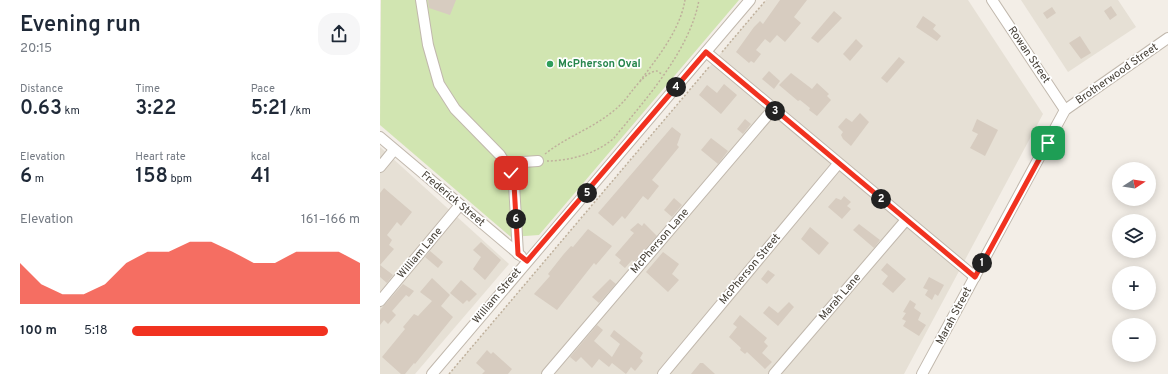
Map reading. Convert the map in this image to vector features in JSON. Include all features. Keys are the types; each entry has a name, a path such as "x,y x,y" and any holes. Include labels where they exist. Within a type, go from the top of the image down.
{"street":[{"path":"421,0 428,45 439,84 455,109 507,163 514,184 518,254"},
{"name":"William Street","path":"432,374 750,0"},
{"name":"Rowan Street","path":"992,0 1065,110"},
{"name":"Brotherwood Street","path":"1065,110 1168,38"},
{"path":"706,52 838,164 975,277"},
{"name":"McPherson Lane","path":"547,374 773,109"},
{"name":"Marah Street","path":"922,374 1065,110"},
{"name":"Frederick Street","path":"380,137 527,261"},
{"path":"380,166 394,150"},
{"path":"507,163 538,161"},
{"name":"McPherson Street","path":"663,374 838,164"},
{"name":"William Lane","path":"380,301 460,205"},
{"name":"Marah Lane","path":"774,374 906,220"}],"path":[{"path":"634,89 670,39 679,19 685,0"},
{"path":"538,161 570,158 609,142 664,75 687,35 699,0"},
{"path":"449,374 766,0"},
{"path":"538,161 559,143 599,123 613,112 653,71 664,75"}],"shaded area":[{"path":"766,0 968,0 1043,114 904,374 449,374"},
{"path":"1021,0 1118,0 1136,27 1068,72"},
{"path":"380,147 509,264 415,374 380,374"}],"green space":[{"name":"McPherson Oval","path":"381,0 739,0 539,235 511,237 380,125"}],"building":[{"path":"428,0 456,0 450,15 429,8"},
{"path":"780,0 807,0 794,17 801,23 785,42 777,35 770,43 765,39 756,50 761,54 754,63 751,61 749,63 736,52 754,27 760,21 763,24"},
{"path":"1111,6 1117,15 1110,20 1104,11"},
{"path":"1052,7 1056,13 1047,19 1043,13"},
{"path":"834,11 842,18 818,43 811,38"},
{"path":"923,16 936,25 933,29 941,36 937,41 916,27"},
{"path":"1080,36 1091,53 1081,59 1069,43"},
{"path":"856,39 863,46 850,61 843,54"},
{"path":"899,57 905,62 887,83 881,78"},
{"path":"769,71 780,81 774,89 762,79"},
{"path":"791,73 812,89 817,83 829,94 827,96 831,100 817,116 809,110 810,108 800,100 798,101 779,85"},
{"path":"724,84 737,95 721,114 699,95 707,85 717,93"},
{"path":"860,113 869,122 851,146 843,139 841,135 843,132 838,127 846,118 852,122"},
{"path":"745,119 751,124 743,134 737,129"},
{"path":"977,119 998,130 985,156 970,148 978,134 972,131"},
{"path":"672,127 681,134 677,145 679,147 652,180 659,186 648,200 643,196 625,219 622,216 613,226 598,213"},
{"path":"711,138 728,151 718,164 701,150"},
{"path":"384,188 412,212 401,226 397,222 387,235 392,240 389,245 394,249 380,265 380,193"},
{"path":"844,196 851,202 847,206 851,209 842,219 828,207 836,198 841,200"},
{"path":"674,198 682,205 672,217 664,210"},
{"path":"638,223 642,226 644,223 657,236 634,262 632,260 625,268 619,263 621,260 615,255 634,233 630,230"},
{"path":"859,224 880,240 874,248 853,230"},
{"path":"810,227 829,243 819,255 801,239"},
{"path":"588,229 612,246 596,265 594,263 557,310 534,294 550,276 548,274 563,255 571,246 573,247"},
{"path":"481,242 501,260 485,280 473,269 481,257 473,250"},
{"path":"430,251 443,262 438,268 425,257"},
{"path":"663,252 679,264 672,274 679,280 668,292 646,272"},
{"path":"887,263 906,279 893,293 882,284 888,276 881,270"},
{"path":"380,265 393,275 387,283 380,277"},
{"path":"768,270 775,275 767,284 761,279"},
{"path":"929,277 944,285 938,296 935,294 932,300 925,295 928,290 923,288"},
{"path":"432,278 450,295 441,306 453,317 415,364 414,363 405,374 401,374 382,357 405,329 403,327 414,314 418,316 432,301 420,292"},
{"path":"610,279 616,284 599,303 592,297"},
{"path":"461,280 477,294 469,302 467,300 463,304 450,293"},
{"path":"403,284 414,291 409,297 406,295 392,311 396,315 388,324 384,320 380,325 380,310"},
{"path":"910,300 916,304 914,308 921,313 918,320 926,325 919,336 903,326 906,321 902,319 906,313 903,312"},
{"path":"789,302 794,307 778,326 763,313 769,306 778,313"},
{"path":"740,315 767,338 764,342 768,346 762,353 772,362 765,369 747,352 745,354 740,350 741,348 729,337 737,327 733,324"},
{"path":"597,325 603,330 594,341 612,357 620,344 610,336 614,330 643,353 640,358 643,361 635,371 631,367 626,374 612,363 609,367 599,359 592,368 581,357 576,362 570,357"},
{"path":"487,350 491,354 493,352 512,369 508,374 482,374 485,371 476,363"},
{"path":"700,363 703,363 715,374 691,374"}],"place":[{"name":"McPherson Oval","path":"550,64"}],"route":[{"path":"511,173 514,184 518,254 527,261 578,204 706,52 838,164 975,277 1048,143"}]}
